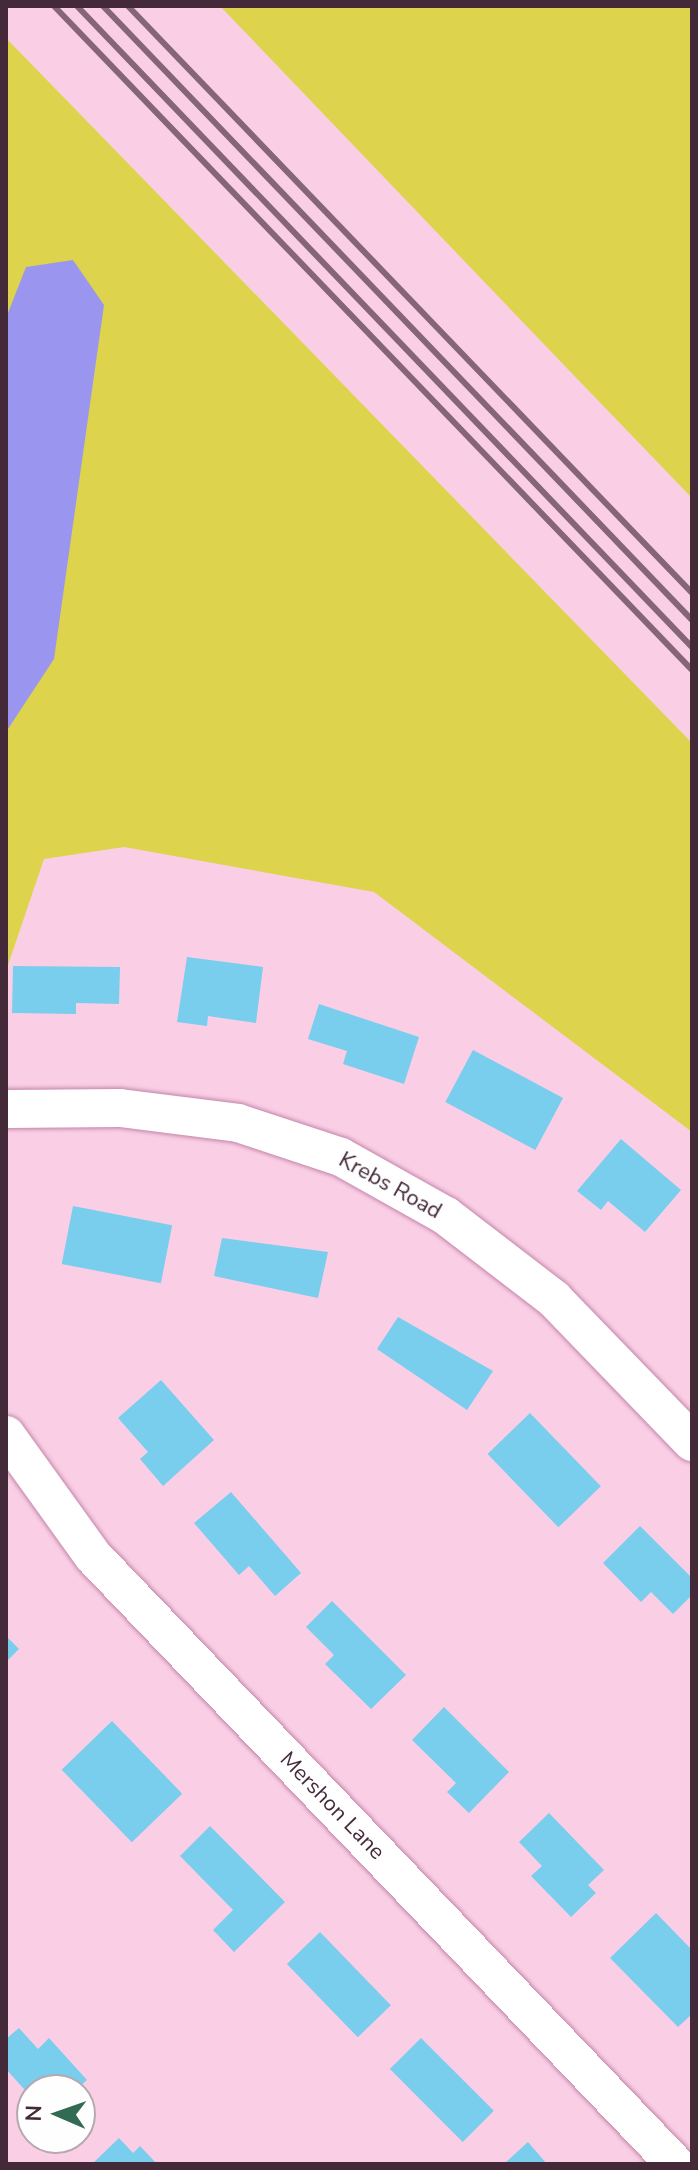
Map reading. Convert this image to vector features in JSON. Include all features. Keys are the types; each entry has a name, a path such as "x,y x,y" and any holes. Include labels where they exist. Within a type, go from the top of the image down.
{"street":[{"name":"Krebs Road","path":"6,1109 120,1108 238,1123 341,1157 446,1216 554,1299 692,1442"},
{"name":"Mershon Lane","path":"6,1435 93,1556 675,2164"}],"shaded area":[{"path":"220,6 692,6 692,498 561,362"},
{"path":"6,38 692,743 692,1132 374,892 124,847 44,859 6,971"},
{"path":"73,260 104,305 54,659 6,732 6,318 26,267"}],"building":[{"path":"187,957 263,967 256,1023 208,1016 207,1026 177,1022"},
{"path":"13,966 120,967 119,1004 76,1003 76,1014 12,1013"},
{"path":"319,1004 419,1037 404,1084 343,1064 347,1051 308,1039"},
{"path":"473,1050 563,1098 535,1150 445,1102"},
{"path":"621,1139 681,1190 645,1232 608,1201 601,1210 577,1191"},
{"path":"73,1206 172,1225 161,1283 62,1264"},
{"path":"222,1238 328,1252 318,1298 214,1276"},
{"path":"398,1317 493,1371 467,1410 377,1349"},
{"path":"161,1380 214,1440 163,1486 140,1459 148,1452 118,1418"},
{"path":"530,1413 601,1486 558,1527 488,1454"},
{"path":"231,1492 301,1573 275,1596 249,1566 239,1575 194,1523"},
{"path":"640,1526 692,1578 692,1595 673,1614 651,1592 641,1602 603,1563"},
{"path":"332,1601 406,1675 371,1709 325,1664 334,1655 306,1627"},
{"path":"6,1636 19,1649 6,1662"},
{"path":"444,1707 509,1772 469,1813 447,1792 456,1783 412,1740"},
{"path":"112,1721 182,1794 132,1842 62,1770"},
{"path":"549,1813 604,1870 588,1885 596,1893 571,1917 531,1876 542,1866 519,1842"},
{"path":"210,1826 285,1902 234,1952 213,1930 233,1910 180,1856"},
{"path":"656,1913 692,1950 692,2014 678,2027 610,1958"},
{"path":"320,1932 391,2005 358,2037 287,1964"},
{"path":"19,2028 38,2049 49,2038 82,2074 16,2074 16,2080 6,2069 6,2039"},
{"path":"421,2038 494,2111 463,2142 390,2069"},
{"path":"119,2138 133,2153 140,2146 157,2164 92,2164"},
{"path":"528,2142 547,2164 504,2164"}],"railway":[{"path":"54,6 692,670"},
{"path":"77,6 692,647"},
{"path":"103,6 692,620"},
{"path":"128,6 692,593"}]}
